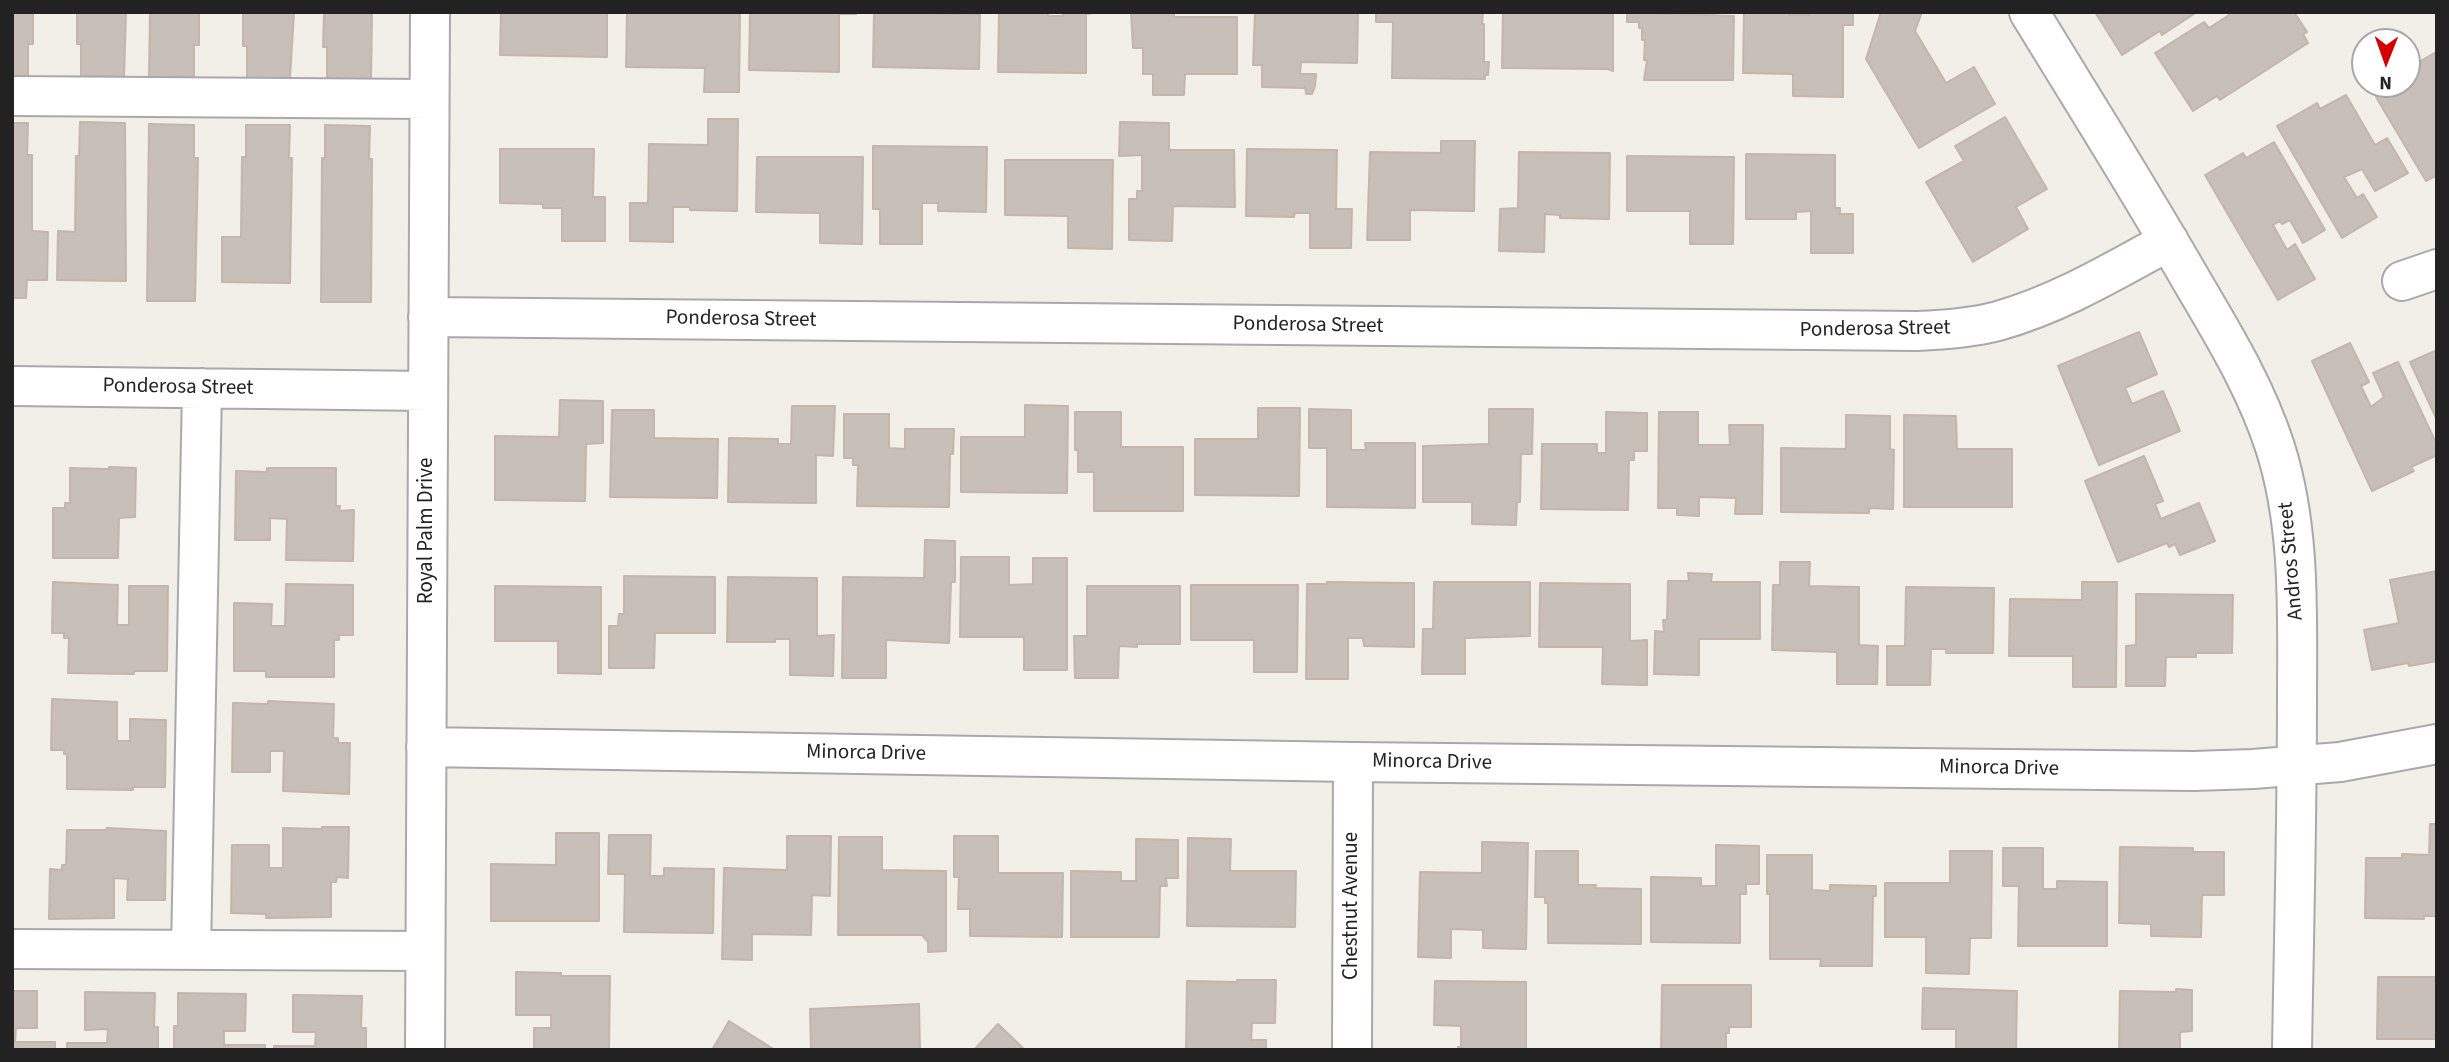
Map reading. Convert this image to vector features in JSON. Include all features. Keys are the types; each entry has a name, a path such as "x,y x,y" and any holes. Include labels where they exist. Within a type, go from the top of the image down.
{"street":[{"name":"Royal Palm Drive","path":"425,1050 430,12"},
{"name":"Andros Street","path":"2029,12 2222,333 2260,407 2283,479 2292,527 2295,564 2297,766 2292,1050"},
{"path":"12,96 429,99"},
{"name":"Ponderosa Street","path":"428,317 1917,331 1995,322 2032,310 2065,297 2169,241"},
{"name":"Ponderosa Street","path":"12,386 428,391"},
{"path":"191,950 202,388"},
{"name":"Minorca Drive","path":"426,747 1353,762 2194,771 2340,762 2437,744"},
{"name":"Chestnut Avenue","path":"1352,1050 1353,762"},
{"path":"12,949 425,951"}],"building":[{"path":"12,12 33,12 33,44 28,44 28,76 12,76"},
{"path":"77,12 126,12 124,77 81,76"},
{"path":"150,12 199,12 199,45 194,45 194,78 149,77"},
{"path":"243,12 294,12 290,79 247,79"},
{"path":"324,12 372,12 371,80 327,79 327,47 323,47"},
{"path":"501,12 607,12 607,57 500,55"},
{"path":"627,12 740,12 739,92 704,92 705,68 626,67"},
{"path":"750,12 856,12 839,14 839,72 749,70"},
{"path":"874,12 980,14 979,69 873,67"},
{"path":"999,12 1048,12 1048,16 1063,16 1063,12 1102,12 1086,14 1086,73 998,72"},
{"path":"1131,12 1174,12 1174,17 1237,17 1237,74 1185,74 1184,95 1153,95 1153,74 1143,74 1143,48 1133,48"},
{"path":"1255,12 1358,12 1357,63 1301,62 1300,74 1316,74 1312,94 1306,94 1305,86 1262,87 1262,65 1253,65"},
{"path":"1376,12 1483,12 1484,62 1489,62 1488,75 1485,75 1485,79 1392,78 1393,22 1376,22"},
{"path":"1503,12 1613,12 1613,71 1502,68"},
{"path":"1627,12 1734,16 1733,80 1644,80 1647,60 1644,60 1645,40 1642,40 1644,28 1639,28 1639,22 1627,22"},
{"path":"1744,12 1810,15 1810,12 1853,12 1853,25 1843,25 1843,97 1793,96 1793,74 1743,73"},
{"path":"1881,12 1922,12 1915,31 1946,83 1974,67 1995,104 1919,148 1866,59"},
{"path":"2095,12 2197,12 2162,35 2160,31 2122,55"},
{"path":"2228,12 2294,12 2307,32 2303,34 2308,43 2220,100 2217,96 2193,111 2155,53 2204,22 2209,28 2229,15"},
{"path":"2436,52 2437,175 2426,181 2377,98 2421,98 2421,61"},
{"path":"2346,95 2375,145 2387,138 2408,173 2375,191 2362,169 2344,177 2357,198 2363,194 2377,217 2342,238 2277,126 2317,103 2320,109"},
{"path":"2005,117 2047,189 2016,207 2028,229 1973,262 1926,182 1964,161 1955,146"},
{"path":"708,119 738,119 737,211 673,207 673,242 630,241 630,203 648,203 649,144 708,145"},
{"path":"80,122 125,123 126,281 57,280 58,231 75,232 76,156 79,156"},
{"path":"1120,122 1169,123 1169,150 1234,150 1235,207 1173,206 1172,241 1129,240 1129,199 1137,199 1137,191 1142,191 1142,155 1119,156"},
{"path":"12,123 28,123 27,155 32,155 32,231 48,232 47,280 27,280 26,298 12,298"},
{"path":"149,124 194,125 194,158 198,158 195,301 147,301"},
{"path":"246,125 290,125 290,283 222,282 222,237 241,237 242,157 246,157"},
{"path":"325,125 370,126 371,302 321,302 322,158 325,158"},
{"path":"1441,141 1475,141 1474,211 1410,210 1410,240 1367,240 1370,152 1441,153"},
{"path":"2274,142 2325,230 2303,243 2290,220 2273,225 2287,250 2295,244 2315,279 2278,300 2205,175 2243,153 2246,158"},
{"path":"873,146 987,147 986,212 938,211 938,203 922,203 922,244 880,244 880,209 873,209"},
{"path":"500,149 594,149 593,197 605,197 605,241 562,241 562,208 543,208 543,204 500,203"},
{"path":"1247,149 1337,150 1336,209 1352,209 1351,248 1310,248 1310,213 1295,213 1294,217 1246,216"},
{"path":"1519,152 1610,153 1609,219 1560,218 1560,215 1545,214 1544,252 1499,251 1500,209 1518,208"},
{"path":"1746,154 1835,155 1835,208 1840,208 1840,214 1853,214 1853,253 1811,253 1811,211 1796,212 1796,219 1746,219"},
{"path":"1627,156 1734,157 1733,244 1690,244 1690,211 1627,211"},
{"path":"757,157 863,157 862,244 820,243 820,213 756,212"},
{"path":"1005,160 1113,160 1112,249 1068,248 1068,216 1005,215"},
{"path":"2139,332 2157,374 2125,388 2132,404 2163,391 2180,431 2099,465 2058,366"},
{"path":"2350,343 2369,382 2361,386 2371,407 2384,397 2373,373 2398,362 2437,445 2437,455 2411,467 2414,471 2372,491 2312,361"},
{"path":"2437,350 2437,420 2410,362"},
{"path":"560,400 603,401 603,443 586,444 585,501 495,500 495,436 559,437"},
{"path":"1025,405 1068,406 1067,493 961,492 961,437 1025,437"},
{"path":"792,406 835,406 833,456 816,455 816,503 728,502 729,438 778,439 778,444 791,444"},
{"path":"1258,408 1300,408 1299,496 1195,495 1195,439 1258,439"},
{"path":"1309,409 1351,410 1351,450 1366,450 1365,443 1415,443 1415,508 1327,507 1327,448 1309,448"},
{"path":"1489,409 1533,409 1532,454 1521,454 1520,502 1517,502 1516,525 1472,524 1472,502 1423,502 1423,446 1489,444"},
{"path":"612,410 654,410 654,438 718,439 717,498 610,497"},
{"path":"1075,412 1121,412 1121,447 1183,447 1183,511 1094,511 1094,472 1078,472"},
{"path":"1606,412 1647,413 1647,451 1634,451 1634,460 1629,460 1628,510 1541,509 1542,444 1597,444 1597,453 1606,453"},
{"path":"1659,412 1698,412 1698,445 1730,445 1729,425 1763,425 1762,514 1735,514 1736,498 1699,497 1699,516 1677,515 1677,508 1658,508"},
{"path":"844,414 889,414 889,448 905,449 905,429 954,429 953,454 950,454 949,507 857,506 858,465 853,465 853,458 844,458"},
{"path":"1846,415 1890,416 1890,449 1894,450 1893,509 1869,508 1869,513 1781,512 1781,448 1846,449"},
{"path":"1904,415 1956,416 1957,449 2012,449 2012,507 1904,507"},
{"path":"2144,456 2163,501 2155,504 2161,519 2199,503 2215,541 2180,555 2175,544 2169,547 2167,543 2118,562 2085,481"},
{"path":"70,468 136,468 135,517 119,518 118,558 53,558 53,508 65,508 65,503 70,503"},
{"path":"267,468 336,468 336,506 340,506 339,511 354,510 353,561 286,560 287,519 270,518 270,540 235,540 236,471 267,472"},
{"path":"925,540 955,541 955,582 951,582 949,643 886,640 886,678 842,678 843,577 924,578"},
{"path":"961,557 1009,557 1009,585 1033,584 1033,558 1067,558 1067,670 1024,670 1024,637 960,637"},
{"path":"1780,562 1810,562 1809,586 1859,587 1859,645 1878,646 1877,684 1837,684 1837,652 1772,650 1773,585 1780,585"},
{"path":"2437,571 2437,661 2372,670 2364,630 2399,623 2390,580"},
{"path":"1688,573 1712,574 1711,582 1760,582 1760,639 1699,639 1699,675 1654,674 1655,631 1664,632 1668,581 1689,581"},
{"path":"624,576 715,577 715,633 655,633 654,668 609,668 609,626 618,626 619,614 624,614"},
{"path":"728,577 817,578 817,636 834,635 833,676 790,675 790,639 775,639 775,642 727,642"},
{"path":"53,582 118,585 117,625 129,625 129,586 168,586 167,671 134,671 134,674 68,673 69,638 64,638 64,633 52,633"},
{"path":"1434,582 1530,582 1530,636 1465,638 1465,674 1422,674 1423,629 1433,629"},
{"path":"2082,582 2117,582 2116,687 2073,687 2073,656 2009,656 2010,599 2082,600"},
{"path":"1414,583 1414,647 1364,646 1363,638 1348,638 1348,679 1306,679 1307,584"},
{"path":"1540,583 1630,584 1630,641 1647,640 1647,685 1602,684 1603,647 1539,647"},
{"path":"286,584 353,585 353,635 339,635 339,640 334,640 334,677 266,677 266,671 234,671 234,603 272,604 271,626 285,626"},
{"path":"1191,585 1298,585 1297,672 1254,672 1254,640 1191,640"},
{"path":"495,586 601,587 601,674 558,673 558,641 495,641"},
{"path":"1087,586 1180,586 1180,644 1119,646 1118,678 1075,678 1074,636 1087,636"},
{"path":"1906,587 1994,588 1993,653 1946,653 1946,649 1931,649 1930,685 1887,685 1887,646 1905,646"},
{"path":"2136,594 2233,595 2232,653 2196,653 2196,657 2166,657 2165,686 2126,686 2126,646 2136,645"},
{"path":"52,699 117,702 117,741 130,741 130,719 166,720 165,787 133,787 133,790 67,789 67,754 64,754 64,750 51,750"},
{"path":"268,701 334,704 333,738 338,738 338,743 350,743 349,794 283,791 284,751 270,751 270,772 232,772 233,703 268,704"},
{"path":"2430,824 2437,824 2437,916 2424,916 2424,919 2365,918 2366,858 2402,858 2402,854 2429,855"},
{"path":"349,827 348,878 337,877 336,882 331,882 331,917 266,918 266,914 231,913 232,845 269,845 269,868 283,868 283,828"},
{"path":"107,828 166,831 165,900 127,900 128,879 114,878 114,918 49,919 50,869 62,870 62,865 66,865 67,830"},
{"path":"556,833 599,833 599,921 491,921 491,864 556,865"},
{"path":"609,835 651,835 650,876 664,876 664,868 714,869 713,933 624,932 625,874 608,874"},
{"path":"787,836 831,836 830,896 812,895 811,935 752,934 752,960 722,959 724,868 787,870"},
{"path":"954,836 998,836 998,873 1063,873 1062,937 970,936 970,909 958,909 959,877 954,877"},
{"path":"839,837 882,837 882,870 946,871 946,951 928,952 928,942 922,935 838,935"},
{"path":"1188,838 1231,839 1230,871 1296,871 1295,927 1187,926"},
{"path":"1136,839 1178,840 1178,878 1166,878 1167,886 1160,886 1159,937 1071,937 1071,871 1121,872 1121,881 1136,881"},
{"path":"1482,842 1528,843 1526,949 1483,948 1483,930 1451,929 1451,958 1418,957 1420,872 1482,873"},
{"path":"1716,845 1759,846 1759,884 1746,884 1746,894 1740,894 1740,943 1651,942 1651,877 1701,878 1701,886 1716,886"},
{"path":"2120,847 2193,848 2193,852 2224,852 2224,895 2202,895 2201,937 2151,936 2151,924 2119,923"},
{"path":"2003,848 2043,848 2043,889 2057,889 2057,881 2107,882 2107,946 2018,946 2019,886 2003,886"},
{"path":"1536,851 1578,851 1578,885 1641,889 1641,944 1548,943 1548,903 1545,903 1545,897 1535,897"},
{"path":"1950,851 1992,851 1991,938 1970,938 1969,974 1926,973 1926,937 1885,937 1885,883 1950,883"},
{"path":"1767,855 1812,855 1812,890 1830,891 1830,885 1876,886 1876,896 1873,896 1872,966 1820,966 1821,959 1770,959"},
{"path":"516,972 610,976 609,1050 534,1050 534,1028 551,1028 551,1015 516,1015"},
{"path":"2378,977 2437,977 2437,1039 2377,1039"},
{"path":"1276,980 1275,1023 1252,1023 1251,1040 1266,1040 1266,1050 1186,1050 1187,981"},
{"path":"1435,981 1526,982 1526,1050 1458,1050 1458,1047 1461,1047 1461,1026 1434,1025"},
{"path":"1662,985 1751,985 1751,1027 1729,1027 1729,1033 1726,1033 1728,1050 1661,1050"},
{"path":"1923,988 2017,991 2016,1050 1956,1050 1956,1029 1922,1029"},
{"path":"2176,989 2192,990 2192,1031 2180,1032 2180,1050 2119,1050 2120,991 2176,992"},
{"path":"12,991 37,991 37,1028 16,1028 15,1042 55,1042 55,1050 12,1050"},
{"path":"85,992 155,993 154,1027 158,1027 158,1050 67,1050 67,1043 107,1043 108,1029 85,1030"},
{"path":"178,993 246,994 245,1031 224,1031 224,1045 265,1045 265,1050 174,1050 174,1026 178,1026"},
{"path":"293,995 362,996 361,1028 366,1028 366,1050 274,1050 274,1046 315,1046 316,1032 293,1032"},
{"path":"919,1004 920,1050 811,1050 810,1009"},
{"path":"729,1021 775,1050 712,1050"},
{"path":"998,1024 1025,1050 974,1050"}]}
